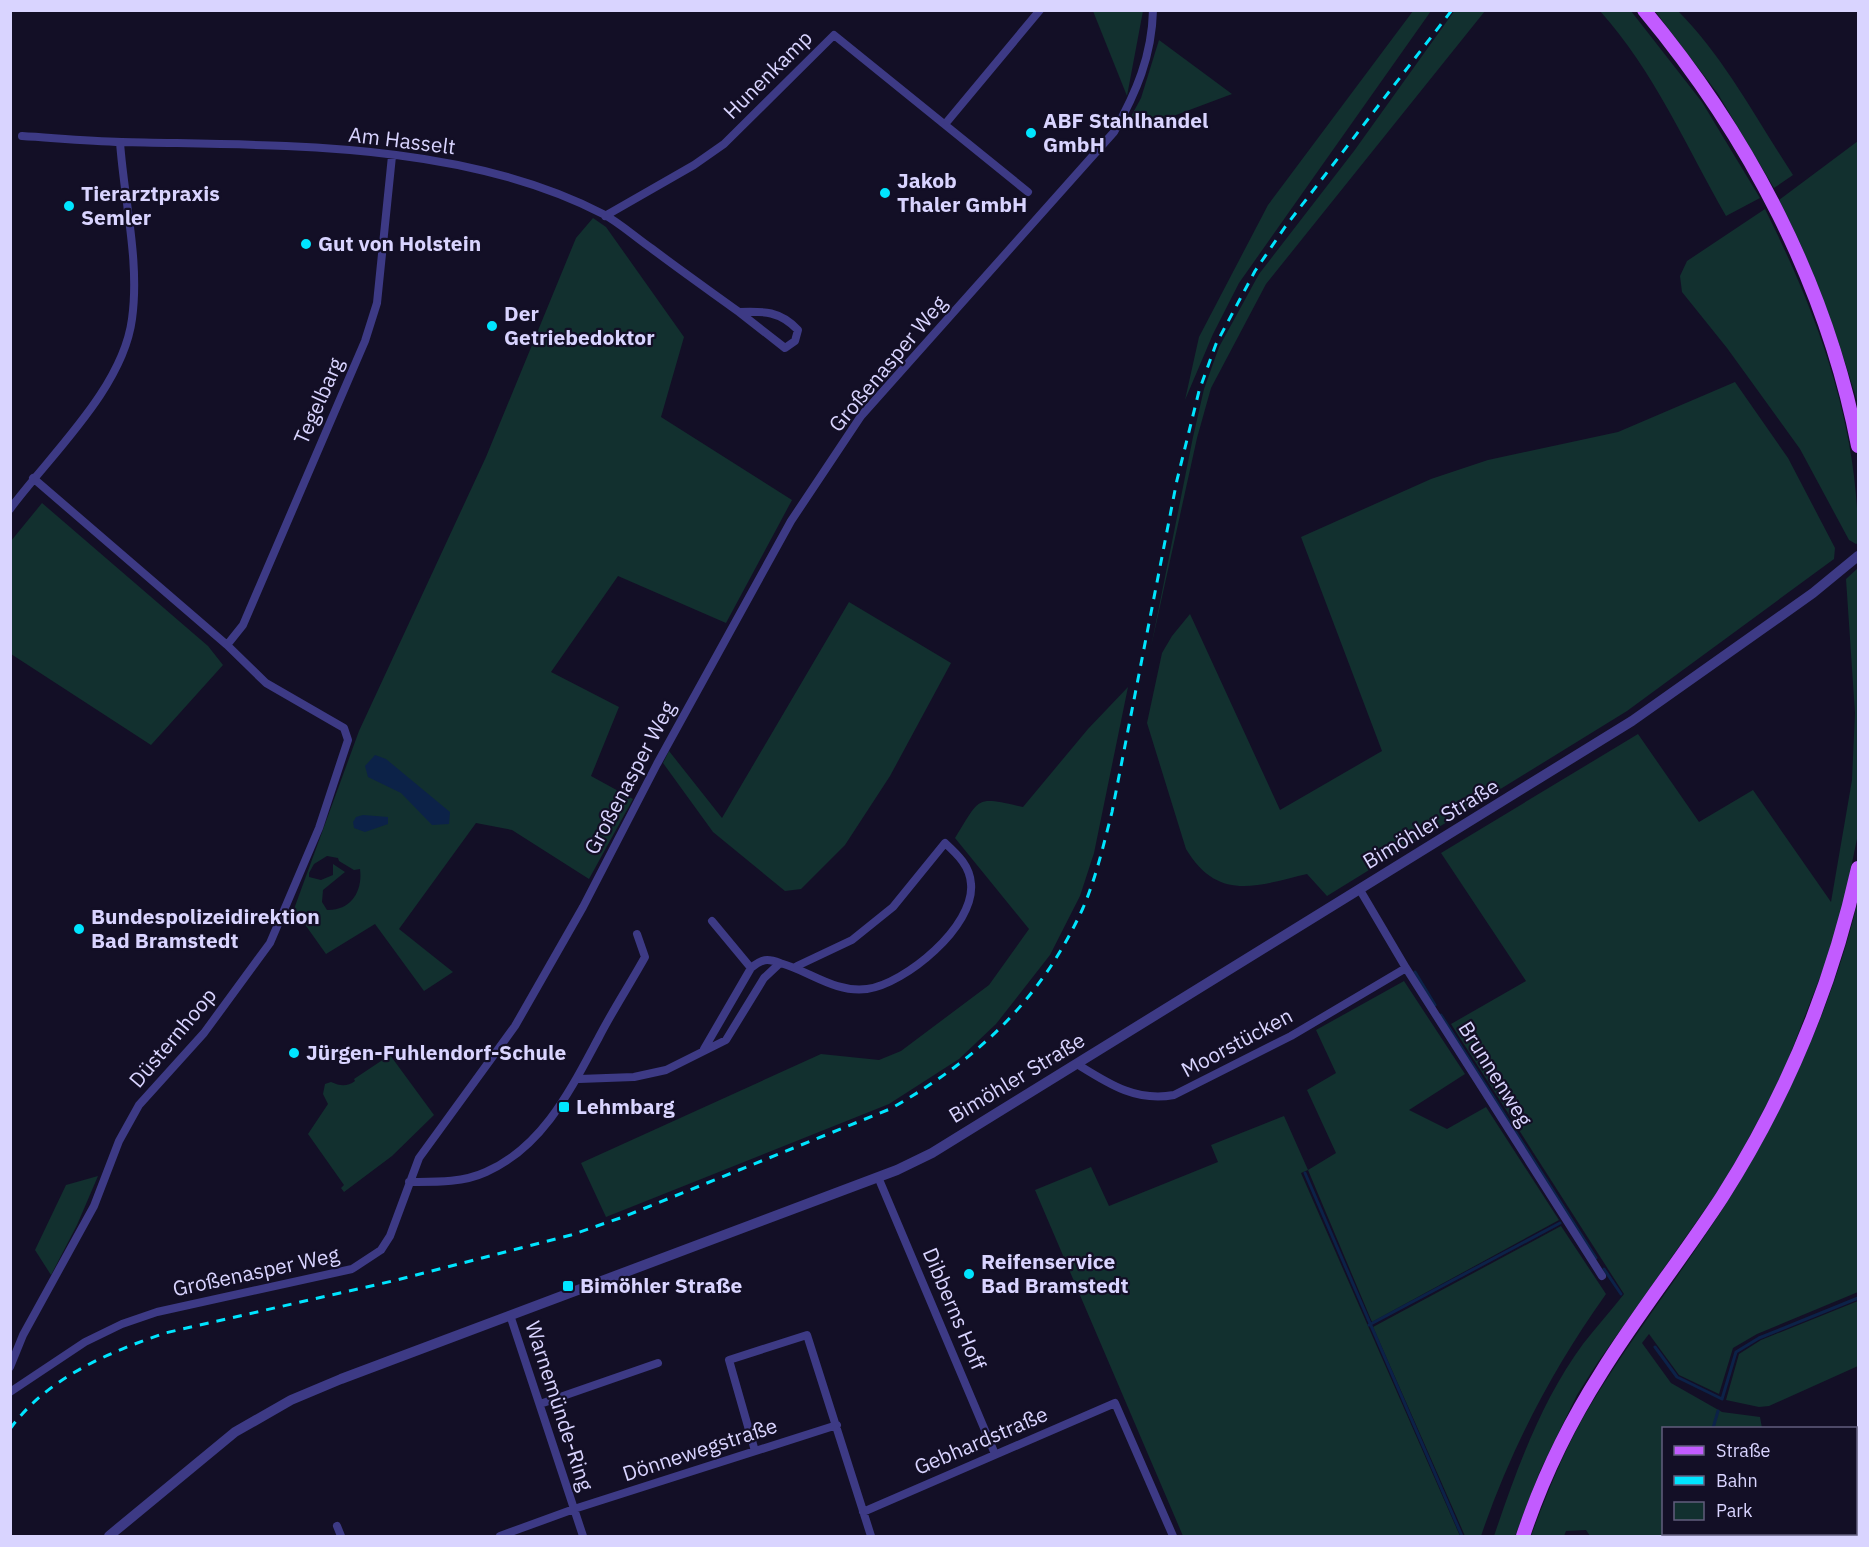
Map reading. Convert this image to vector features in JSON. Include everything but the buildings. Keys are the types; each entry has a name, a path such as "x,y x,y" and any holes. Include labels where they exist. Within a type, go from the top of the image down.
{"main road":[{"path":"1644,10 1716,105 1781,218 1822,314 1851,407 1858,446"},
{"path":"1523,1536 1553,1459 1579,1409 1601,1372 1721,1198 1779,1096 1826,985 1858,868"}],"street":[{"path":"946,123 1040,10"},
{"name":"Großenasper Weg","path":"10,1392 85,1342 131,1321 157,1312 352,1269 368,1261 381,1250 390,1236 419,1158 515,1026 583,907 657,764 791,521 854,426 1114,132 1136,94 1143,73 1153,10"},
{"name":"Hunenkamp","path":"605,216 694,165 724,144 834,35 946,123 1028,192"},
{"name":"Am Hasselt","path":"22,136 120,142 233,143 392,156 461,166 513,179 567,198 605,216 739,312 785,348 795,341 798,330 788,319 761,311 739,312"},
{"path":"10,509 88,410 115,370 127,343 132,320 134,267 120,142"},
{"name":"Tegelbarg","path":"227,645 243,625 365,341 377,303 392,156"},
{"path":"33,478 227,645"},
{"name":"Bimöhler Straße","path":"109,1536 211,1450 259,1417 341,1378 878,1177 932,1153 1632,721 1804,599 1858,556"},
{"name":"Düsternhoop","path":"10,1367 23,1335 94,1206 119,1141 139,1105 204,1033 270,943 319,828 348,740 344,728 266,683 227,645"},
{"path":"704,1049 751,968 760,960 768,958 797,966 822,983 842,988 867,989 890,981 916,967 953,930 966,908 972,887 968,870 960,856 945,843 893,907 852,940 797,966"},
{"name":"Brunnenweg","path":"1360,890 1406,968 1602,1276"},
{"path":"712,921 751,968"},
{"path":"409,1182 448,1182 486,1172 529,1145 579,1079 599,1037 645,957 637,934"},
{"path":"579,1079 634,1077 666,1070 726,1040 764,978 780,963"},
{"name":"Moorstücken","path":"1077,1064 1134,1095 1155,1099 1174,1095 1291,1036 1406,968"},
{"name":"Dibberns Hoff","path":"878,1177 995,1454"},
{"name":"Warnemünde-Ring","path":"510,1315 583,1536"},
{"path":"755,1451 729,1360 807,1335 871,1536"},
{"path":"540,1404 658,1363"},
{"name":"Gebhardstraße","path":"863,1512 1115,1403 1173,1536"},
{"name":"Dönnewegstraße","path":"574,1509 837,1425"},
{"name":"Warnemünde-Ring","path":"500,1536 574,1509"},
{"path":"337,1526 341,1536"}],"green space":[{"path":"1455,10 1485,11 1266,284 1211,388 1197,438 1151,647 1193,437 1204,389 1219,347 1259,274 1354,151"},
{"path":"1093,11 1143,11 1127,96"},
{"path":"1413,11 1431,11 1239,283 1213,334 1185,400 1199,337 1268,205"},
{"path":"1600,11 1631,11 1702,102 1760,198 1726,216 1653,84 1637,58"},
{"path":"1655,11 1678,11 1695,29 1725,69 1793,175 1774,188 1718,94"},
{"path":"1159,40 1232,94 1160,121 1127,124 1141,98"},
{"path":"1858,141 1858,404 1823,300 1803,249 1779,200"},
{"path":"1765,209 1802,288 1818,329 1843,413 1856,499 1858,543 1856,544 1849,540 1800,449 1727,348 1682,292 1680,276 1687,261"},
{"path":"593,218 606,227 684,337 661,417 792,500 726,623 618,576 551,672 619,707 591,776 633,799 589,879 512,830 476,823 399,929 453,972 424,991 375,924 326,954 294,909 359,731 486,457 576,238","holes":["327,856 338,858 354,870 360,869 359,885 354,898 349,903 343,907 327,910 322,902 323,890 345,872 333,864 333,875 321,880 309,877 309,873 314,864"]},
{"path":"1735,382 1788,458 1835,548 1834,559 1627,711 1327,896 1307,874 1271,883 1239,886 1211,877 1198,866 1186,849 1147,723 1162,653 1190,614 1280,810 1382,751 1301,537 1431,479 1488,460 1618,432"},
{"path":"42,503 208,646 223,665 151,745 11,654 11,541"},
{"path":"1858,568 1858,834 1843,906 1827,959 1781,1078 1745,1145 1718,1191 1577,1395 1540,1471 1515,1536 1494,1536 1531,1437 1554,1389 1583,1344 1624,1294 1451,1024 1526,981 1441,853 1638,734 1699,822 1753,790 1831,902 1852,780 1855,713 1846,579"},
{"path":"849,602 951,663 890,776 845,845 801,889 785,891 713,832 663,763 669,751 722,818"},
{"path":"1128,687 1094,853 1080,896 1050,955 996,1024 959,1059 889,1104 606,1217 581,1163 821,1054 879,1060 901,1051 989,985 1029,929 955,838 980,803 995,801 1023,807 1088,729"},
{"path":"1858,900 1858,1292 1757,1334 1733,1348 1719,1394 1679,1375 1649,1334 1642,1343 1671,1383 1722,1412 1760,1417 1762,1427 1662,1427 1662,1535 1784,1536 1590,1536 1586,1530 1566,1531 1564,1536 1531,1536 1559,1467 1584,1417 1628,1347 1720,1213 1775,1118 1808,1048 1848,938"},
{"path":"1404,981 1465,1074 1409,1110 1447,1129 1486,1107 1559,1220 1372,1322 1308,1170 1336,1153 1307,1090 1336,1073 1316,1030"},
{"path":"390,1055 434,1115 392,1156 344,1192 341,1188 344,1185 308,1134 328,1104 323,1094 325,1084 331,1082 340,1085 349,1084"},
{"path":"1284,1116 1308,1170 1301,1173 1460,1536 1183,1536 1035,1190 1091,1167 1109,1206 1218,1162 1211,1145"},
{"path":"98,1176 77,1225 51,1275 35,1250 66,1185"},
{"path":"1561,1226 1606,1294 1534,1410 1519,1441 1481,1536 1465,1536 1373,1327"},
{"path":"1858,1301 1858,1366 1769,1406 1759,1407 1726,1400 1739,1354 1761,1340"}],"water":[{"path":"375,755 386,759 450,812 449,824 432,825 401,793 368,777 365,766"},
{"path":"363,815 388,817 388,824 365,832 354,828 353,822 356,817"}],"waterway":[{"path":"1415,972 1435,1005"},
{"path":"1441,1015 1596,1258"},
{"path":"1305,1173 1462,1536"},
{"path":"1369,1325 1560,1223"},
{"path":"1604,1269 1621,1294"},
{"path":"1655,1347 1677,1377 1722,1399 1736,1352 1759,1338 1858,1298"},
{"path":"1713,1427 1718,1411"}],"railway":[{"path":"10,1429 25,1411 60,1381 100,1359 143,1341 165,1333 397,1280 571,1235 623,1217 890,1109 951,1070 1003,1025 1026,999 1066,941 1088,897 1096,873 1112,812 1177,480 1199,391 1216,344 1255,271 1285,227 1452,10"}],"place":[{"name":"ABF Stahlhandel GmbH","path":"1031,133"},
{"name":"Jakob Thaler GmbH","path":"885,193"},
{"name":"Tierarztpraxis Semler","path":"69,206"},
{"name":"Gut von Holstein","path":"306,244"},
{"name":"Der Getriebedoktor","path":"492,326"},
{"name":"Bundespolizeidirektion Bad Bramstedt","path":"79,929"},
{"name":"Jürgen-Fuhlendorf-Schule","path":"294,1053"},
{"name":"Lehmbarg","path":"564,1107"},
{"name":"Reifenservice Bad Bramstedt","path":"969,1274"},
{"name":"Bimöhler Straße","path":"568,1286"}]}
